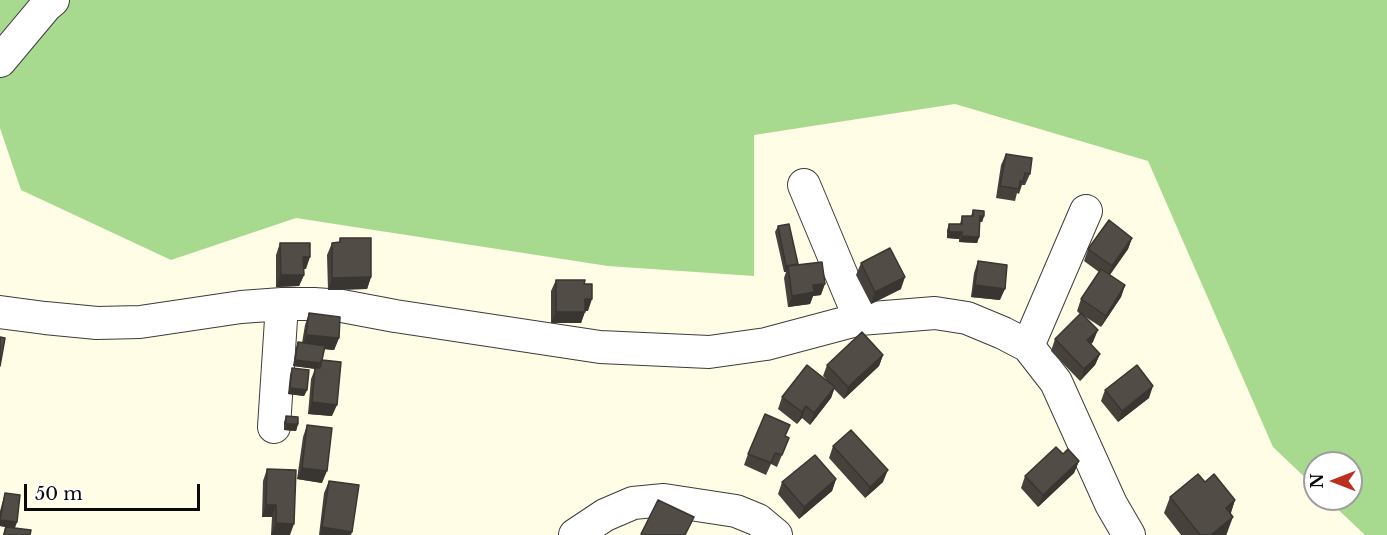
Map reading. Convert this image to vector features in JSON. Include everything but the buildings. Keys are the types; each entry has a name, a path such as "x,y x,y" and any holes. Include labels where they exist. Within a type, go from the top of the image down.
{"street":[{"path":"0,61 53,0"},
{"path":"804,185 860,318"},
{"path":"1028,346 1086,211"},
{"path":"274,427 282,304"},
{"path":"0,312 97,323 140,322 241,307 282,304 342,306 600,347 686,352 709,352 766,344 860,318 935,313 967,318 1028,346 1056,382 1111,504 1129,535"},
{"path":"575,535 605,515 633,503 664,500 736,511 758,520 776,535"}],"green space":[{"path":"0,0 1387,0 1387,535 1365,535 1340,511 1363,511 1363,451 1303,451 1303,476 1273,447 1148,161 955,104 754,135 754,276 608,266 296,218 171,260 21,190 0,128"}]}
